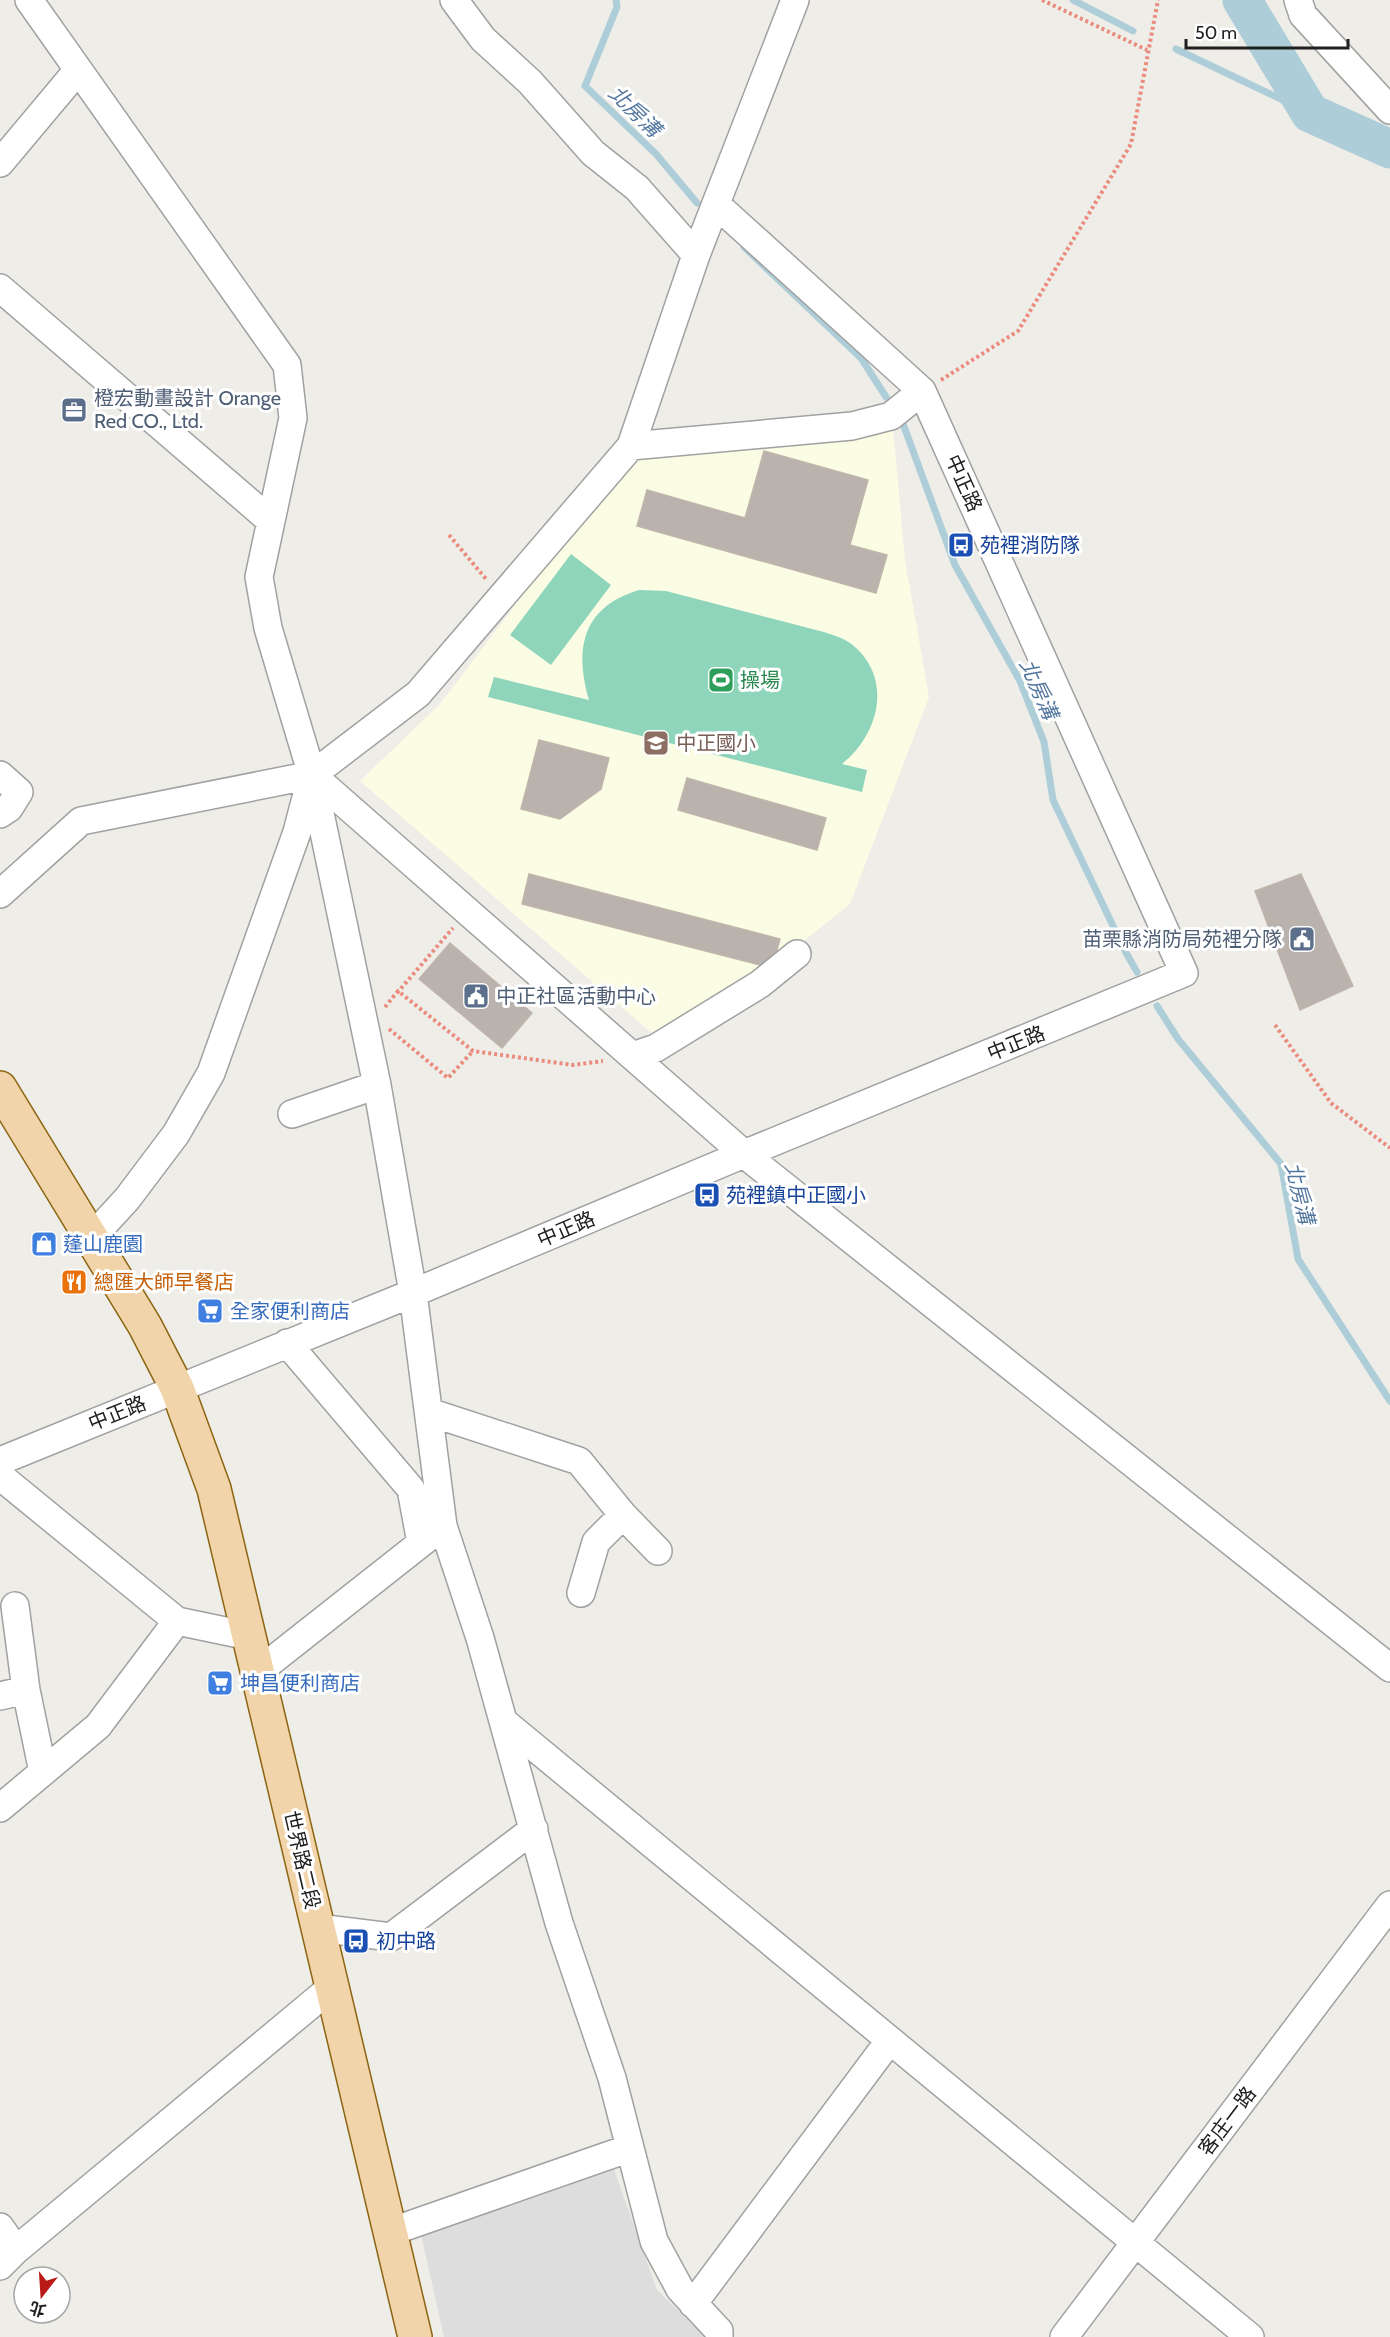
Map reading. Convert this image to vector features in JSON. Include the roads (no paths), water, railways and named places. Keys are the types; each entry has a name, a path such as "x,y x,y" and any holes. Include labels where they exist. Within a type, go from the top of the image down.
{"main road":[{"name":"世界路二段","path":"0,1088 145,1326 177,1388 214,1489 259,1671 415,2337"}],"street":[{"path":"29,0 287,365 293,418 259,577 268,628 312,775 377,1085 413,1293 443,1526 480,1638 560,1923 612,2078 654,2241 680,2289 719,2331 719,2337"},
{"path":"454,0 483,39 530,82 593,153 637,188 696,255"},
{"path":"4,881 81,821 312,775 418,694 631,446 696,255 795,0"},
{"path":"1298,0 1303,15 1390,110"},
{"path":"0,163 78,70"},
{"name":"中正路","path":"0,1461 413,1293 1184,973 922,391 717,205"},
{"path":"0,288 271,521"},
{"path":"631,446 852,426 891,416 922,391"},
{"path":"0,775 19,792 9,808 0,814"},
{"path":"312,775 744,1154 1390,1668"},
{"path":"92,1237 127,1198 176,1134 211,1073 297,832 312,775"},
{"path":"633,1056 656,1048 760,984 797,954"},
{"path":"292,1114 377,1085"},
{"path":"287,1343 411,1489 421,1543"},
{"path":"429,1412 579,1461 623,1515 658,1551"},
{"path":"0,1476 177,1622 249,1636"},
{"path":"581,1593 596,1542 623,1515"},
{"path":"259,1671 443,1526"},
{"path":"15,1606 26,1690 43,1772"},
{"path":"0,1808 98,1726 177,1622"},
{"path":"0,1696 26,1690"},
{"path":"504,1722 1250,2337"},
{"path":"318,1928 391,1937 534,1829"},
{"name":"客庄一路","path":"1064,2337 1390,1905"},
{"path":"0,2227 8,2258 332,1987"},
{"path":"693,2304 890,2040"},
{"path":"390,2232 630,2148"}],"waterway":[{"name":"北房溝","path":"616,0 617,7 585,86 656,154 697,203"},
{"path":"1073,0 1133,31"},
{"path":"1242,0 1310,113 1390,149"},
{"path":"1176,49 1310,113"},
{"name":"北房溝","path":"744,247 861,358 886,397"},
{"name":"北房溝","path":"902,421 955,565 1020,681 1044,742 1053,800 1137,972"},
{"name":"北房溝","path":"1157,1006 1178,1039 1281,1164 1298,1259 1390,1401"}],"place":[{"name":"橙宏動畫設計 Orange Red CO., Ltd.","path":"74,410"},
{"name":"苑裡消防隊","path":"961,545"},
{"name":"操場","path":"721,680"},
{"name":"中正國小","path":"656,743"},
{"name":"苗栗縣消防局苑裡分隊","path":"1302,939"},
{"name":"中正社區活動中心","path":"476,996"},
{"name":"苑裡鎮中正國小","path":"707,1195"},
{"name":"蓬山鹿園","path":"44,1244"},
{"name":"總匯大師早餐店","path":"74,1282"},
{"name":"全家便利商店","path":"210,1311"},
{"name":"坤昌便利商店","path":"220,1683"},
{"name":"初中路","path":"356,1941"}]}
